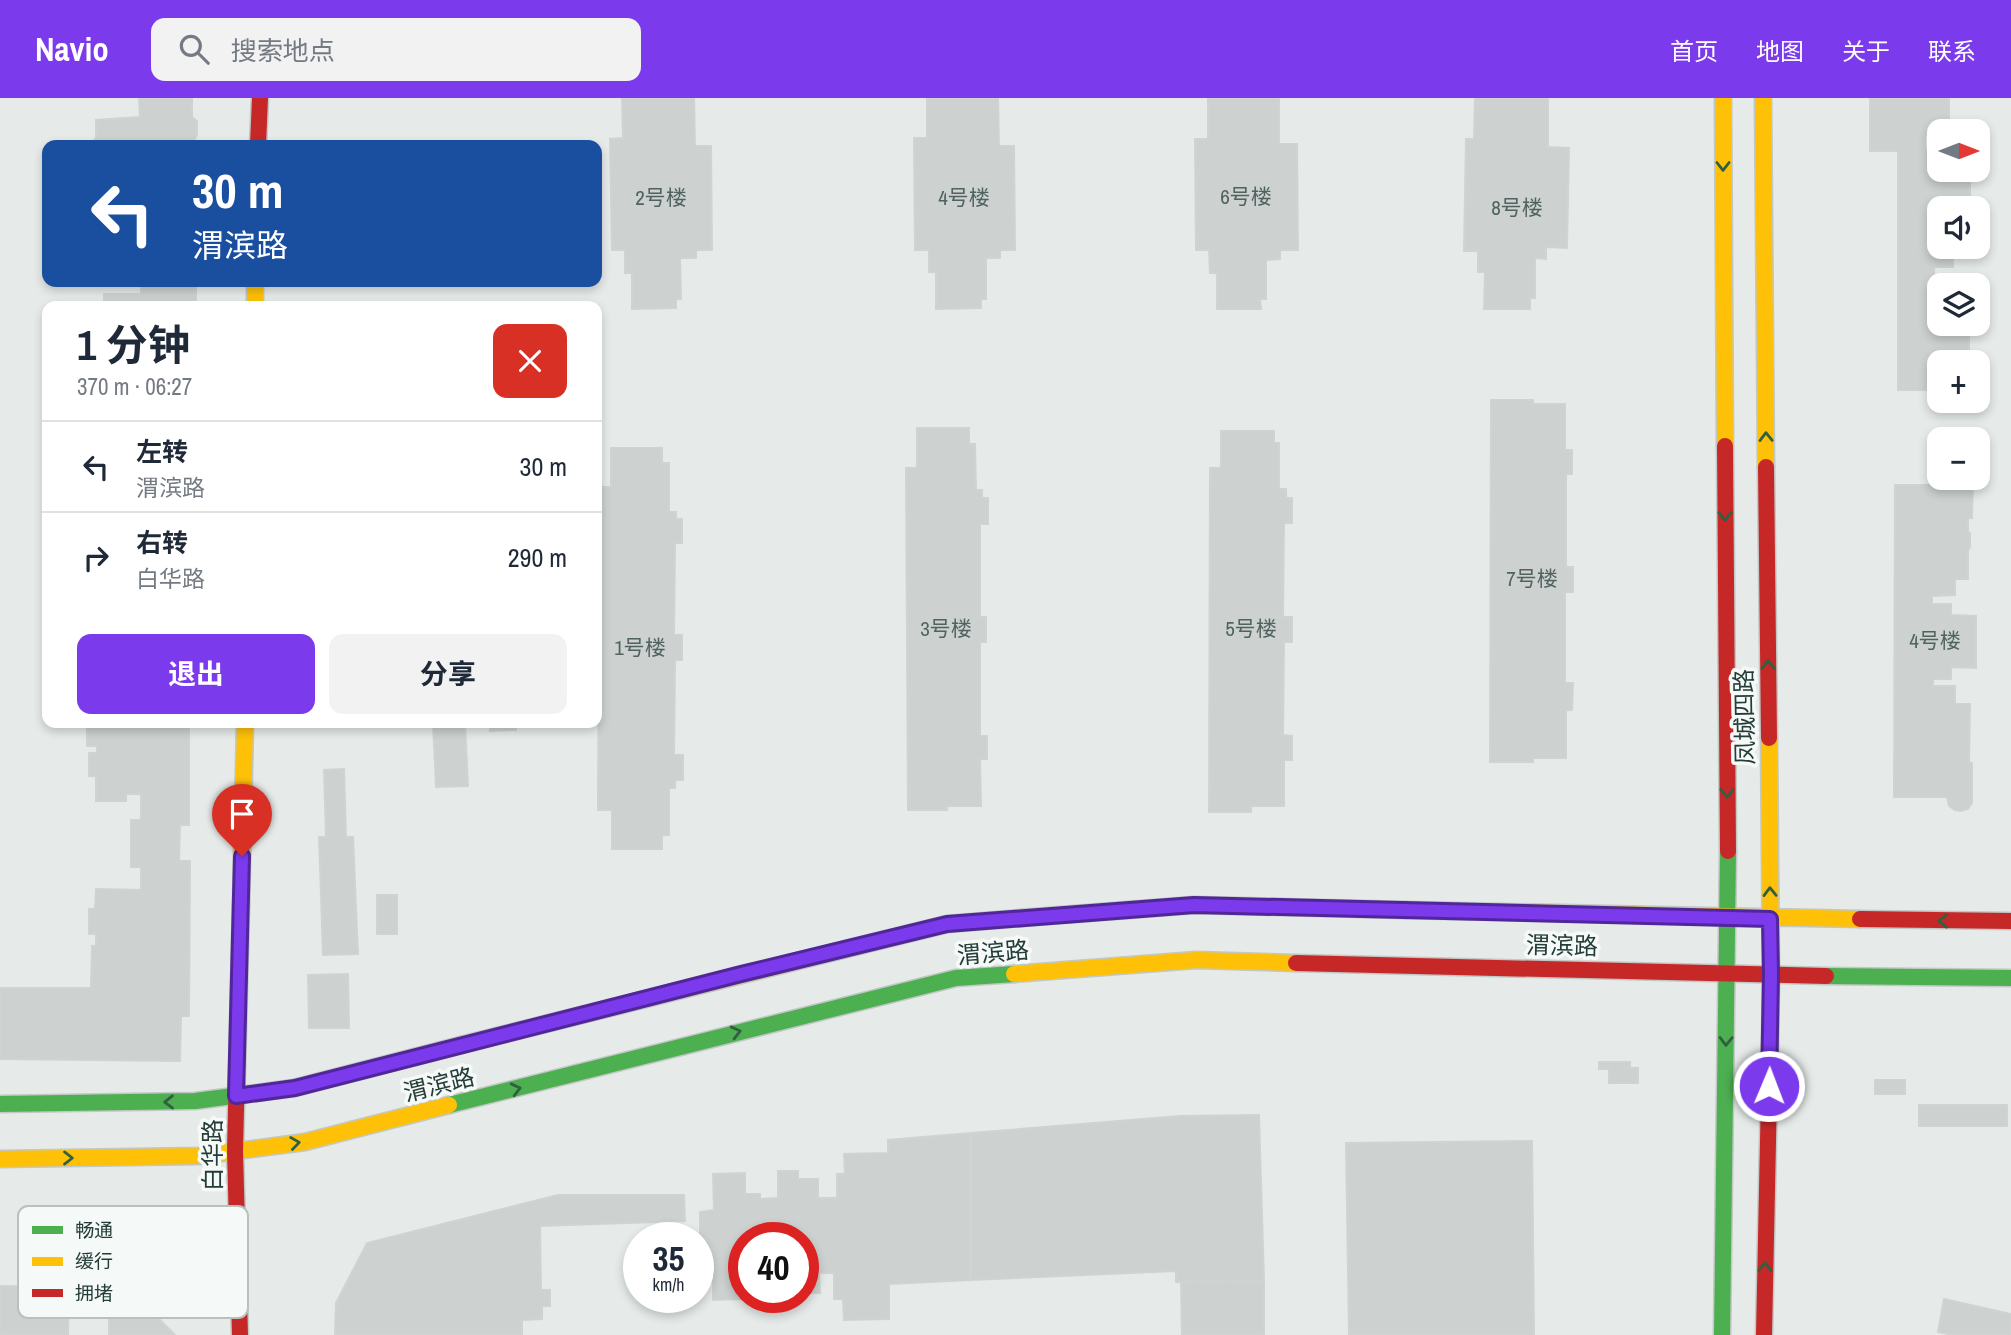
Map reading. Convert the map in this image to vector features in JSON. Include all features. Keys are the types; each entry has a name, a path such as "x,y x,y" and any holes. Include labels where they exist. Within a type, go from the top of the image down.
{"street":[{"path":"258,140 260,98"},
{"name":"凤城四路","path":"1722,1335 1728,918 1723,98"},
{"name":"凤城四路","path":"1763,98 1771,975 1764,1335"},
{"name":"白华路","path":"236,1206 235,1151 245,728"},
{"name":"渭滨路","path":"0,1104 195,1101 295,1088 947,924 1194,905 1770,919 2011,921"},
{"name":"渭滨路","path":"0,1159 199,1156 305,1142 956,978 1196,960 1771,975 2011,978"}],"building":[{"path":"139,98 192,98 192,117 197,121 197,135 194,140 94,140 96,120 140,117"},
{"path":"622,98 694,98 695,146 711,146 712,250 696,250 696,258 680,258 681,299 676,299 676,308 632,309 632,273 625,273 625,250 612,250 610,139 623,138"},
{"path":"927,98 998,98 999,146 1014,146 1015,250 1000,250 1000,258 986,258 986,299 981,299 981,308 936,309 936,272 929,272 929,250 915,250 914,138 927,138"},
{"path":"1208,98 1279,98 1279,144 1297,144 1298,250 1280,250 1280,259 1266,260 1266,299 1260,299 1261,309 1217,309 1217,273 1210,273 1209,250 1196,250 1195,139 1208,139"},
{"path":"1475,98 1548,98 1548,147 1569,148 1567,248 1546,247 1546,259 1535,258 1535,298 1530,298 1530,309 1484,309 1485,272 1478,272 1478,251 1464,251 1466,139 1474,139"},
{"path":"1870,98 1949,98 1949,119 1927,119 1927,182 1970,182 1970,196 1927,196 1927,259 1953,259 1953,267 1934,267 1934,273 1927,273 1927,336 1969,336 1969,350 1927,350 1927,390 1898,390 1898,151 1870,151"},
{"path":"141,287 196,287 196,301 104,301 104,294 141,294"},
{"path":"1491,400 1533,400 1533,404 1565,404 1565,450 1572,450 1572,474 1566,474 1566,567 1573,567 1573,592 1565,592 1565,683 1573,683 1572,710 1566,710 1566,758 1533,758 1533,762 1490,762"},
{"path":"917,428 969,428 969,444 975,444 976,490 982,490 982,498 988,498 988,524 980,524 980,617 986,617 986,642 980,642 980,736 987,736 987,759 980,759 981,806 947,806 947,810 908,810 906,468 917,468"},
{"path":"1221,431 1274,431 1274,443 1279,443 1279,489 1286,489 1286,498 1292,498 1292,523 1284,523 1283,617 1292,617 1292,642 1284,642 1283,735 1292,736 1292,760 1284,760 1284,806 1251,806 1251,812 1209,812 1210,468 1221,468"},
{"path":"611,448 662,448 662,463 669,463 669,512 676,512 676,519 682,519 682,543 675,543 674,635 682,635 682,660 675,660 674,755 683,755 683,780 675,780 675,788 669,788 669,835 662,835 662,849 612,849 612,810 598,810 598,728 602,728 602,487 611,487"},
{"path":"1895,485 1927,485 1927,490 1973,490 1972,518 1968,518 1968,579 1955,579 1955,595 1932,596 1932,604 1951,604 1951,615 1976,616 1976,668 1951,667 1951,679 1933,679 1933,686 1955,686 1955,704 1970,704 1969,763 1972,763 1972,803 1968,809 1961,811 1949,806 1947,797 1894,797"},
{"path":"87,728 189,728 189,825 180,825 179,861 190,861 189,1016 181,1016 180,1061 0,1059 0,988 91,988 92,946 96,946 96,934 89,934 89,909 95,909 96,889 141,890 141,867 131,867 131,820 141,820 141,794 126,794 126,801 96,801 96,776 89,776 89,753 97,753 97,746 87,746"},
{"path":"433,728 465,728 468,786 436,787"},
{"path":"490,728 516,728 516,730 490,731"},
{"path":"344,769 346,837 353,837 358,954 323,955 319,837 326,837 324,770"},
{"path":"377,895 397,895 397,934 377,934"},
{"path":"348,974 349,1028 309,1028 308,975"},
{"path":"1599,1062 1630,1062 1630,1068 1638,1068 1638,1083 1609,1083 1609,1069 1599,1069"},
{"path":"1875,1080 1905,1080 1905,1094 1875,1094"},
{"path":"1919,1105 2007,1105 2007,1126 1919,1126"},
{"path":"1259,1115 1264,1281 1176,1282 1176,1271 971,1280 971,1133 1180,1116"},
{"path":"970,1133 970,1280 889,1284 889,1319 844,1320 843,1299 834,1299 834,1273 819,1273 819,1222 728,1222 728,1300 714,1300 714,1222 700,1222 700,1212 714,1210 713,1174 745,1173 745,1194 760,1194 760,1199 778,1198 778,1171 798,1171 798,1179 818,1179 818,1198 837,1198 837,1174 845,1174 844,1154 888,1153 888,1140"},
{"path":"1532,1141 1534,1335 1349,1335 1346,1143"},
{"path":"558,1195 684,1195 685,1221 540,1226 541,1290 550,1290 550,1306 542,1306 542,1319 522,1320 522,1335 335,1335 336,1303 367,1243"},
{"path":"1264,1281 1264,1335 1182,1335 1181,1282"},
{"path":"0,1286 18,1286 18,1318 68,1318 68,1335 0,1335"},
{"path":"1944,1299 2011,1314 2011,1335 1953,1335 1938,1332"},
{"path":"109,1318 158,1318 175,1335 109,1335"}],"traffic: fast":[{"path":"1722,1335 1728,851"},
{"path":"449,1105 956,978 1014,974"},
{"path":"1826,976 2011,978"},
{"path":"0,1104 195,1101 294,1088 461,1045"}],"traffic: slow":[{"path":"1723,98 1725,446"},
{"path":"1763,98 1766,467"},
{"path":"255,287 255,301"},
{"path":"241,905 245,728"},
{"path":"1769,738 1770,1044"},
{"path":"1406,910 1860,919"},
{"path":"461,1045 947,924 1021,918"},
{"path":"1014,974 1196,960 1296,963"},
{"path":"0,1159 199,1156 305,1142 449,1105"}],"traffic: jam":[{"path":"258,140 260,98"},
{"path":"1725,446 1728,851"},
{"path":"1766,467 1769,738"},
{"path":"236,1206 235,1151 241,905"},
{"path":"1021,918 1194,905 1406,910"},
{"path":"1860,919 2011,921"},
{"path":"1296,963 1826,976"},
{"path":"1764,1335 1770,1044"},
{"path":"240,1318 240,1335"}],"route":[{"path":"242,856 236,1096 295,1088 947,924 1194,905 1770,919 1769,1086"}]}
